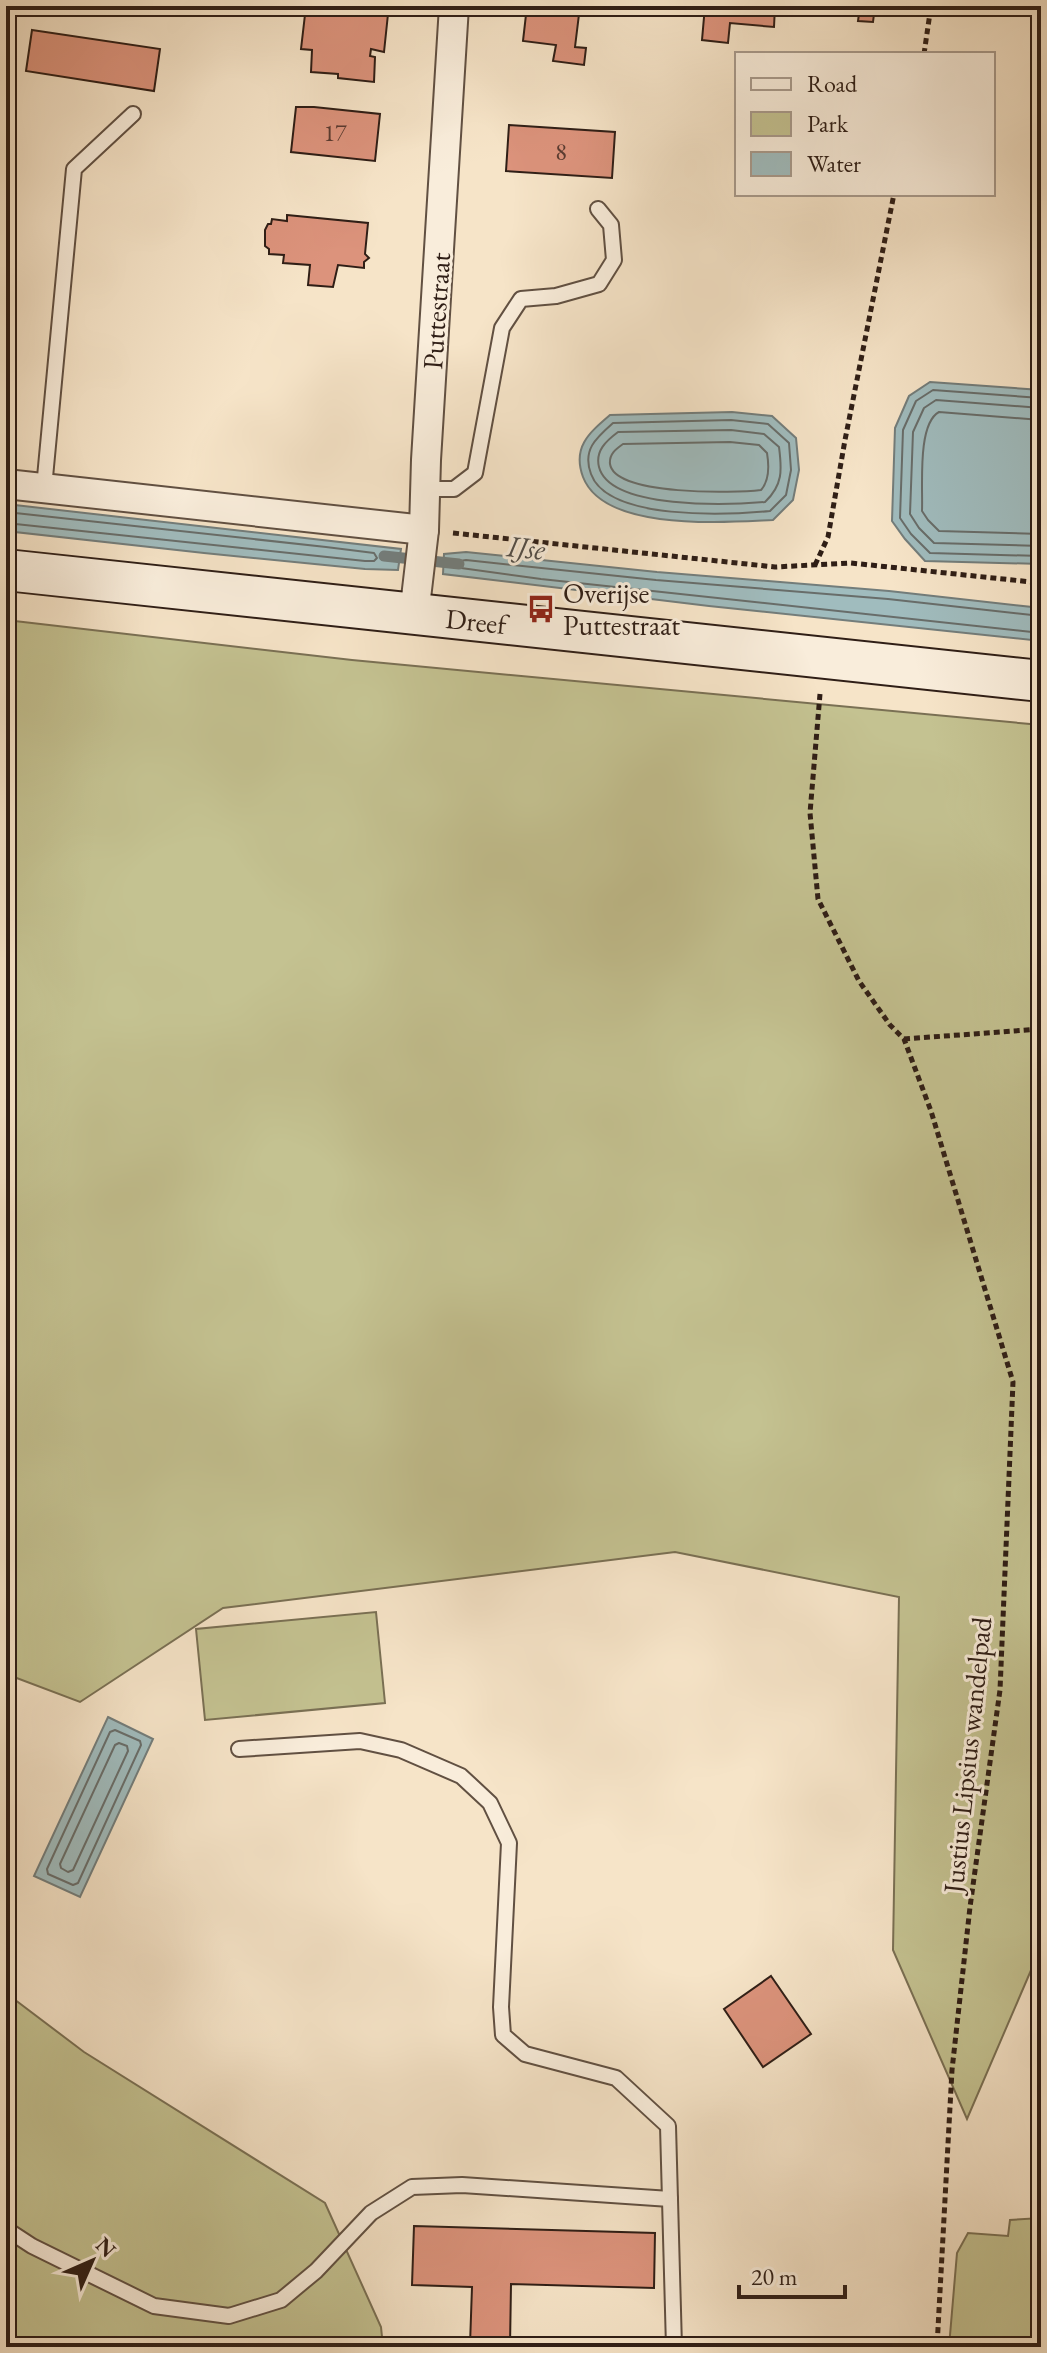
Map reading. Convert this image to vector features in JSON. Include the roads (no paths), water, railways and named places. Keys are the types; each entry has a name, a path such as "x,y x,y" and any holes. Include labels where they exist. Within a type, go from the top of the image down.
{"main road":[{"name":"Dreef","path":"6,570 1041,681"}],"street":[{"name":"Puttestraat","path":"414,615 421,551 454,6"},
{"path":"6,484 421,551"}],"lane":[{"path":"44,488 74,169 133,114"},
{"path":"425,489 454,489 475,473 502,328 521,299 556,296 599,284 614,260 611,225 598,209"},
{"path":"239,1749 360,1741 401,1750 461,1776 490,1803 509,1843 501,2007 503,2035 525,2054 616,2078 668,2126 674,2347"},
{"path":"6,2229 32,2246 154,2306 229,2316 281,2300 316,2271 371,2213 412,2187 462,2185 670,2199"}],"water":[{"path":"930,382 1041,390 1041,564 925,561 892,521 895,428 909,396"},
{"path":"732,412 772,416 796,438 799,470 793,500 773,520 697,522 640,515 615,507 595,495 583,477 580,457 584,442 610,415"},
{"path":"6,504 401,549 398,570 365,569 6,531"},
{"path":"466,552 1041,608 1041,641 443,574 444,554"},
{"path":"108,1717 153,1739 80,1897 34,1876"}],"waterway":[{"name":"IJse","path":"384,556 459,564"}],"place":[{"name":"Overijse Puttestraat","path":"541,609"}]}
